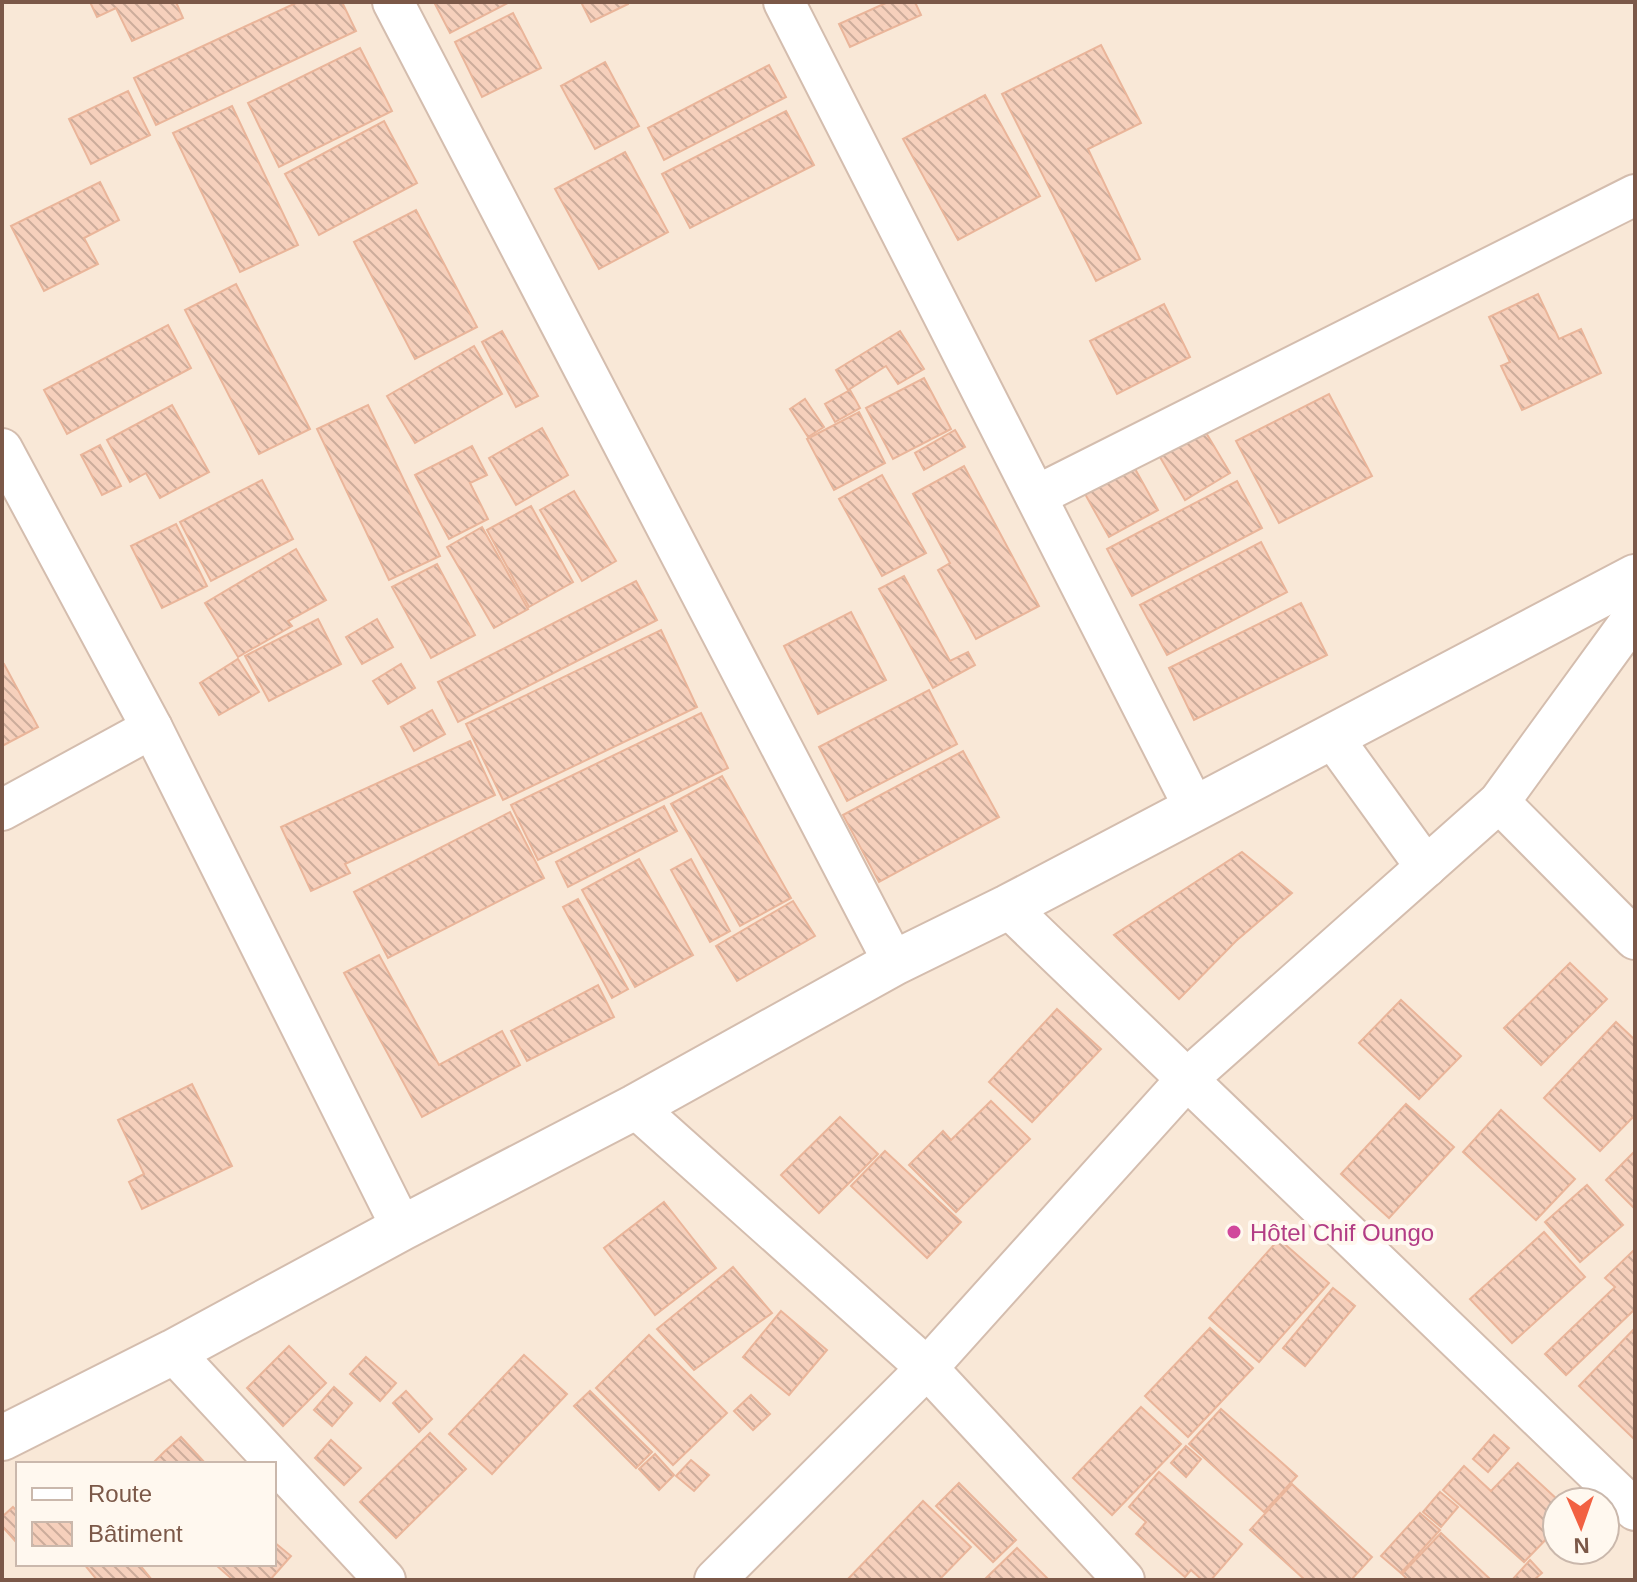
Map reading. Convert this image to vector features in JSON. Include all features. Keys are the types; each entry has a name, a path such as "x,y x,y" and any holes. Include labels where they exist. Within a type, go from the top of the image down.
{"street":[{"path":"393,2 894,963"},
{"path":"784,2 1195,809"},
{"path":"1036,496 1635,195"},
{"path":"2,449 152,728 402,1228"},
{"path":"2,1438 173,1352 635,1107 894,963 1008,907 1635,577"},
{"path":"715,1580 927,1368 1187,1079 1499,802 1635,615"},
{"path":"2,810 152,728"},
{"path":"1332,737 1426,867"},
{"path":"1499,802 1635,939"},
{"path":"1008,907 1635,1510"},
{"path":"635,1107 927,1368 1124,1580"},
{"path":"173,1352 275,1462"},
{"path":"276,1463 385,1580"}],"shaded area":[{"path":"2,2 1635,2 1635,1580 2,1580"}],"building":[{"path":"90,2 176,2 183,18 132,41 116,8 97,17"},
{"path":"298,2 342,2 356,31 156,125 134,78"},
{"path":"434,2 508,2 508,3 450,33"},
{"path":"581,2 628,2 628,4 591,22"},
{"path":"888,2 915,2 921,15 850,47 839,24"},
{"path":"513,13 541,68 482,97 455,42"},
{"path":"1101,45 1141,123 1088,149 1140,259 1096,281 1002,94"},
{"path":"360,48 392,111 279,167 248,103"},
{"path":"605,62 639,126 595,149 561,86"},
{"path":"769,65 786,97 664,160 648,128"},
{"path":"128,91 150,135 91,164 69,119"},
{"path":"985,95 1040,196 958,240 903,139"},
{"path":"232,106 298,245 240,272 173,133"},
{"path":"786,111 814,165 690,228 662,174"},
{"path":"384,121 417,183 319,235 285,174"},
{"path":"625,152 668,232 599,269 555,189"},
{"path":"100,182 119,220 84,238 98,264 44,291 11,226"},
{"path":"416,210 477,327 415,359 354,242"},
{"path":"236,284 310,429 259,454 185,310"},
{"path":"1538,294 1559,339 1581,329 1601,373 1522,410 1501,366 1510,362 1489,317"},
{"path":"1164,304 1190,357 1117,394 1090,341"},
{"path":"168,325 191,368 67,434 44,390"},
{"path":"502,331 538,396 516,407 482,342"},
{"path":"900,331 924,369 898,384 886,366 848,390 836,370"},
{"path":"474,346 502,394 415,443 387,396"},
{"path":"924,378 951,429 893,459 866,408"},
{"path":"850,390 860,408 835,422 825,404"},
{"path":"1329,394 1372,476 1279,523 1236,441"},
{"path":"805,399 824,427 808,437 790,409"},
{"path":"172,405 209,472 160,498 146,473 130,482 107,440"},
{"path":"368,405 440,556 389,580 317,429"},
{"path":"859,412 885,463 834,490 807,439"},
{"path":"542,428 568,475 516,505 489,458"},
{"path":"955,430 965,447 924,470 915,453"},
{"path":"1205,431 1230,473 1185,500 1160,457"},
{"path":"100,445 121,486 102,495 81,455"},
{"path":"472,446 487,475 470,483 488,519 449,539 415,475"},
{"path":"964,466 1039,606 976,639 938,570 950,563 913,494"},
{"path":"1134,467 1158,510 1109,537 1085,494"},
{"path":"882,475 926,553 882,576 839,499"},
{"path":"262,480 293,539 211,581 180,522"},
{"path":"1237,481 1262,528 1132,596 1107,549"},
{"path":"574,491 616,561 582,581 540,510"},
{"path":"531,506 573,582 529,607 487,530"},
{"path":"176,524 207,586 162,608 131,546"},
{"path":"482,527 528,609 494,628 447,547"},
{"path":"1261,542 1287,592 1167,655 1140,605"},
{"path":"296,549 326,600 288,621 292,626 238,657 205,603"},
{"path":"437,564 475,635 431,658 392,587"},
{"path":"904,576 950,661 968,652 975,665 933,688 879,589"},
{"path":"636,581 657,620 458,722 438,682"},
{"path":"1301,603 1327,655 1194,720 1169,668"},
{"path":"851,612 886,680 818,714 784,646"},
{"path":"318,619 341,664 269,701 245,656"},
{"path":"377,619 393,647 362,664 346,637"},
{"path":"661,630 697,707 503,800 466,724"},
{"path":"238,659 259,692 219,715 200,683"},
{"path":"401,664 415,688 388,704 373,681"},
{"path":"2,665 38,727 2,746"},
{"path":"929,690 957,744 847,801 819,747"},
{"path":"432,710 445,734 414,751 401,727"},
{"path":"701,713 728,768 538,860 511,805"},
{"path":"470,741 495,795 345,864 350,873 311,891 281,827"},
{"path":"963,751 999,817 879,882 843,815"},
{"path":"722,776 791,898 740,926 671,804"},
{"path":"664,806 677,831 568,887 556,862"},
{"path":"510,812 544,878 388,958 354,892"},
{"path":"1242,852 1292,893 1236,941 1179,999 1114,935"},
{"path":"639,859 693,955 635,987 582,890"},
{"path":"691,859 730,931 710,942 671,870"},
{"path":"578,899 628,989 612,998 563,907"},
{"path":"793,901 815,936 737,981 716,946"},
{"path":"379,955 439,1065 502,1031 520,1065 422,1117 344,973"},
{"path":"1570,963 1607,999 1541,1065 1504,1028"},
{"path":"598,985 614,1017 527,1061 511,1031"},
{"path":"1401,1000 1461,1056 1419,1099 1359,1043"},
{"path":"1057,1009 1101,1049 1032,1122 989,1082"},
{"path":"1616,1022 1635,1040 1635,1115 1600,1151 1544,1098"},
{"path":"192,1084 232,1166 142,1209 129,1182 144,1174 118,1120"},
{"path":"991,1101 1030,1139 956,1212 909,1165 943,1131 951,1140"},
{"path":"1406,1104 1454,1147 1389,1218 1341,1174"},
{"path":"1501,1110 1575,1179 1536,1220 1463,1152"},
{"path":"840,1117 878,1154 819,1213 781,1175"},
{"path":"885,1151 961,1222 927,1258 851,1186"},
{"path":"1635,1151 1635,1209 1606,1180"},
{"path":"1587,1185 1623,1225 1580,1262 1545,1222"},
{"path":"664,1202 716,1268 655,1315 604,1248"},
{"path":"1544,1232 1585,1277 1512,1343 1470,1299"},
{"path":"1279,1239 1329,1283 1259,1362 1209,1318"},
{"path":"1635,1249 1635,1309 1566,1375 1545,1354 1615,1287 1605,1278"},
{"path":"733,1267 772,1313 694,1370 657,1329"},
{"path":"1333,1288 1355,1306 1305,1366 1283,1348"},
{"path":"781,1311 827,1350 789,1395 743,1357"},
{"path":"1210,1328 1253,1368 1188,1437 1145,1396"},
{"path":"1635,1328 1635,1440 1579,1386"},
{"path":"649,1335 727,1413 673,1465 596,1388"},
{"path":"289,1346 326,1383 283,1426 247,1388"},
{"path":"524,1355 567,1394 492,1474 449,1434"},
{"path":"366,1357 396,1383 380,1401 350,1374"},
{"path":"334,1387 352,1403 332,1426 314,1410"},
{"path":"406,1391 432,1419 419,1432 393,1403"},
{"path":"590,1391 652,1452 636,1468 574,1406"},
{"path":"751,1395 770,1414 753,1430 734,1411"},
{"path":"1141,1407 1181,1444 1112,1515 1073,1478"},
{"path":"1221,1409 1297,1476 1264,1512 1189,1444"},
{"path":"430,1433 466,1469 396,1538 360,1502"},
{"path":"1494,1435 1509,1448 1488,1472 1473,1459"},
{"path":"181,1437 204,1462 154,1462"},
{"path":"331,1440 361,1468 344,1485 315,1458"},
{"path":"1186,1446 1201,1459 1186,1477 1171,1463"},
{"path":"655,1454 674,1475 659,1490 639,1469"},
{"path":"691,1460 709,1475 694,1491 676,1476"},
{"path":"1518,1463 1543,1486 1541,1544 1524,1562 1443,1490 1464,1466 1491,1491"},
{"path":"1159,1472 1242,1544 1211,1580 1202,1580 1191,1570 1185,1577 1136,1534 1146,1522 1129,1507"},
{"path":"959,1483 1016,1540 993,1562 936,1506"},
{"path":"1292,1484 1372,1557 1351,1580 1305,1580 1250,1530"},
{"path":"1440,1492 1458,1507 1441,1527 1423,1512"},
{"path":"923,1501 971,1547 939,1580 847,1580"},
{"path":"13,1507 16,1510 16,1542 2,1526 2,1517"},
{"path":"1420,1513 1440,1530 1401,1573 1381,1556"},
{"path":"1441,1533 1491,1580 1408,1580 1402,1574"},
{"path":"276,1544 291,1556 270,1580 233,1580 217,1566 276,1566"},
{"path":"1017,1548 1049,1580 984,1580"},
{"path":"1530,1560 1542,1573 1534,1580 1512,1580"},
{"path":"86,1566 141,1566 152,1580 97,1580"}],"place":[{"name":"Hôtel Chif Oungo","path":"1234,1232"}]}
